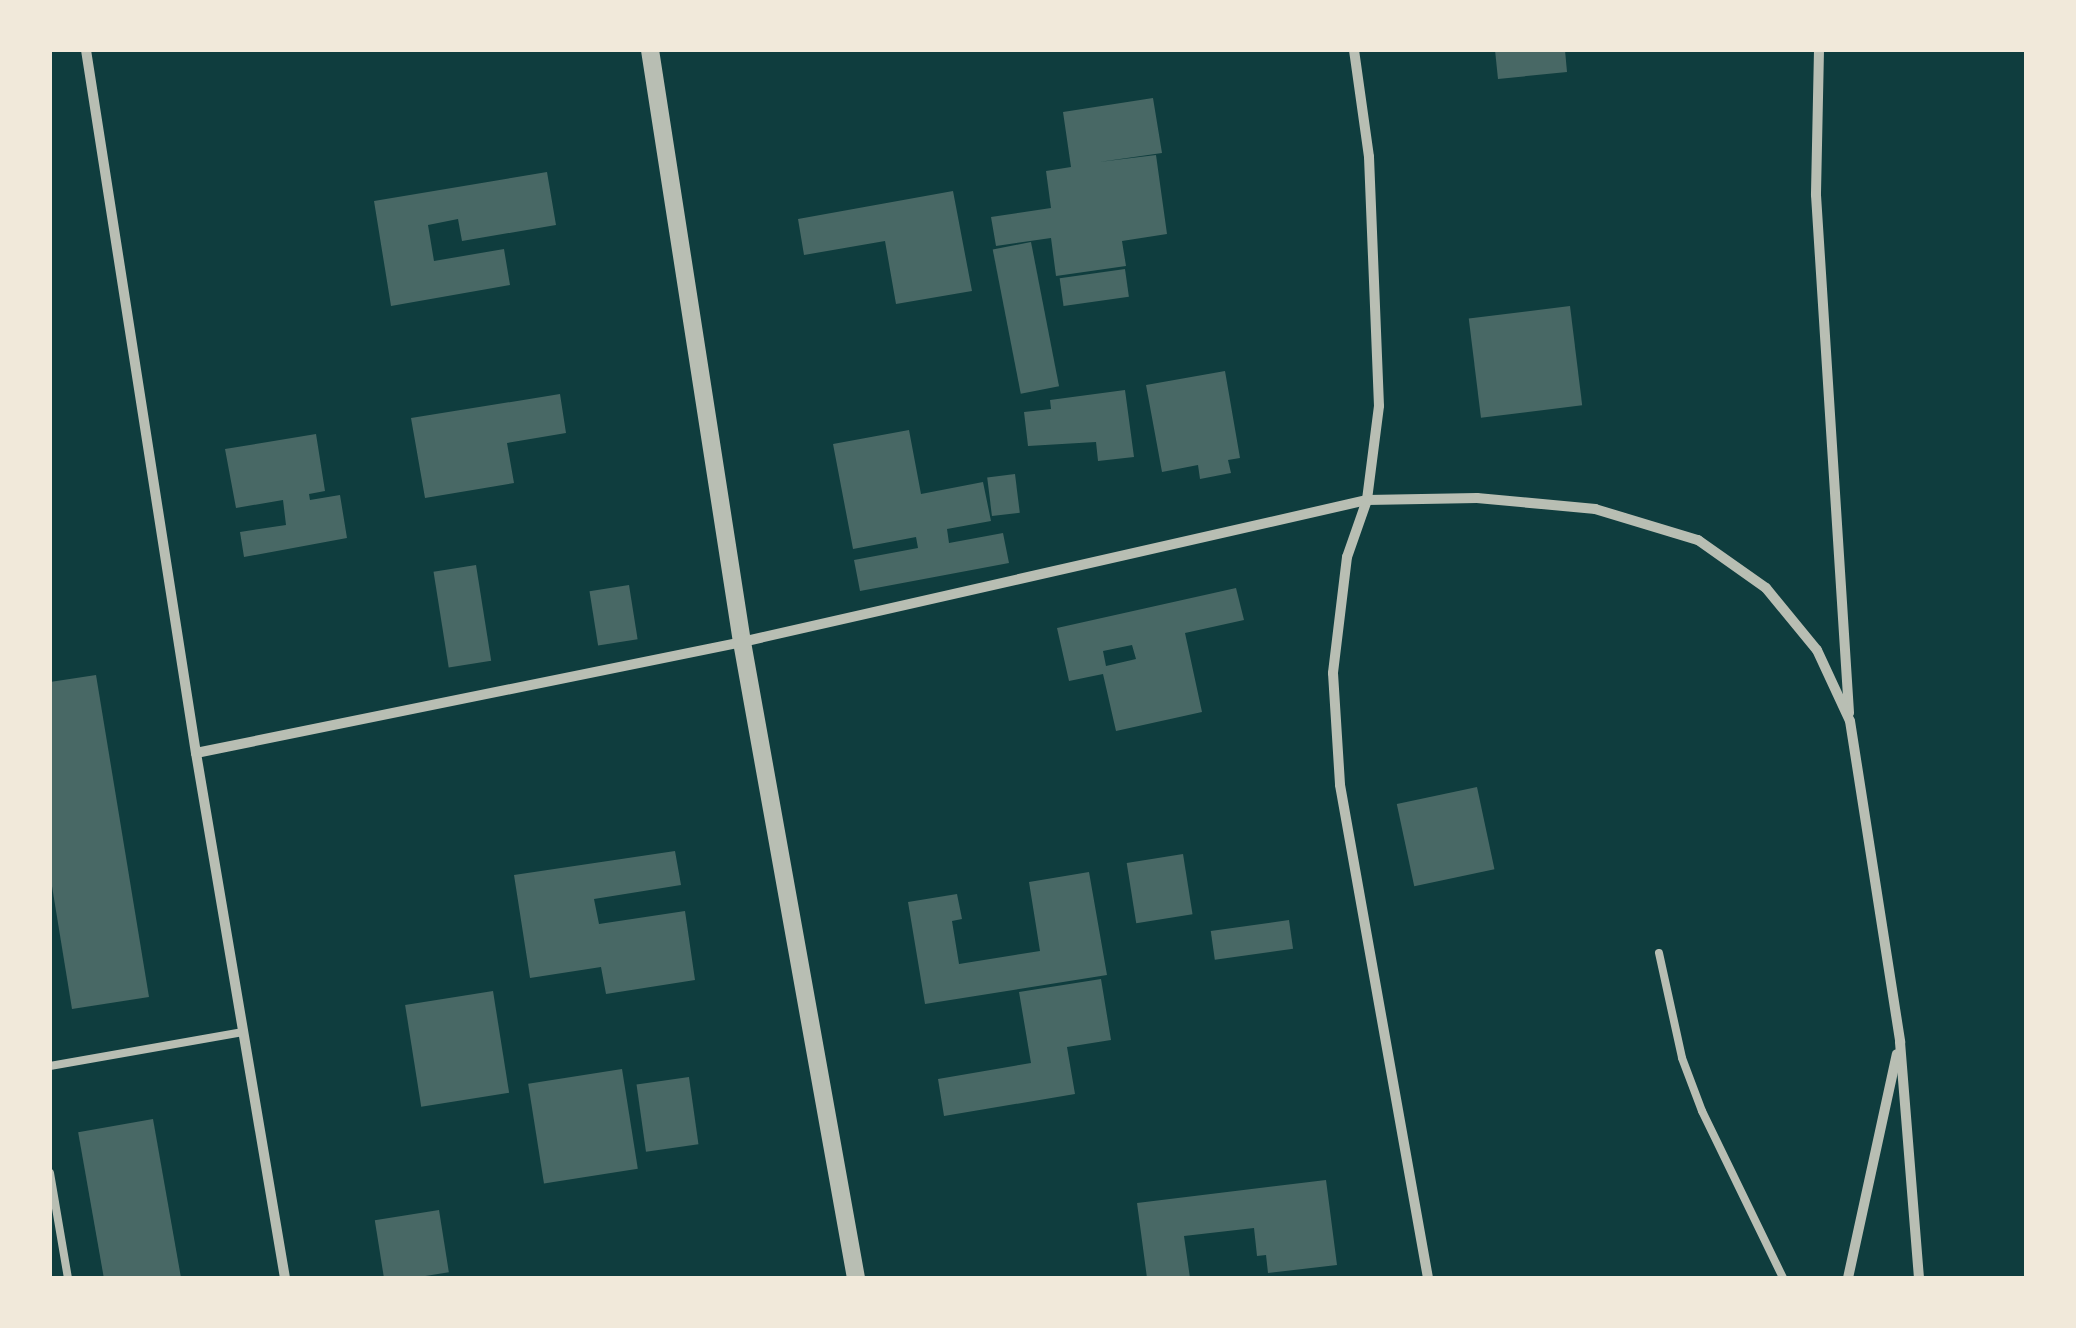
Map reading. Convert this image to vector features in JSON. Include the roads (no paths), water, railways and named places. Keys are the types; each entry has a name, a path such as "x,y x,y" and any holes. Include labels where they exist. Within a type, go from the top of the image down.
{"street":[{"path":"86,50 196,753 284,1278"},
{"path":"650,50 742,642 856,1278"},
{"path":"1354,50 1369,157 1379,406 1367,500 1348,556 1334,673 1340,785 1428,1278"},
{"path":"1819,50 1816,195 1850,721 1900,1042 1919,1278"},
{"path":"196,753 742,642 1367,500 1478,498 1595,509 1698,540 1766,588 1818,650 1850,721"},
{"path":"1848,1278 1900,1042"}],"lane":[{"path":"1659,952 1689,1076 1782,1278"},
{"path":"50,1066 243,1032"},
{"path":"50,1173 68,1278"}]}
